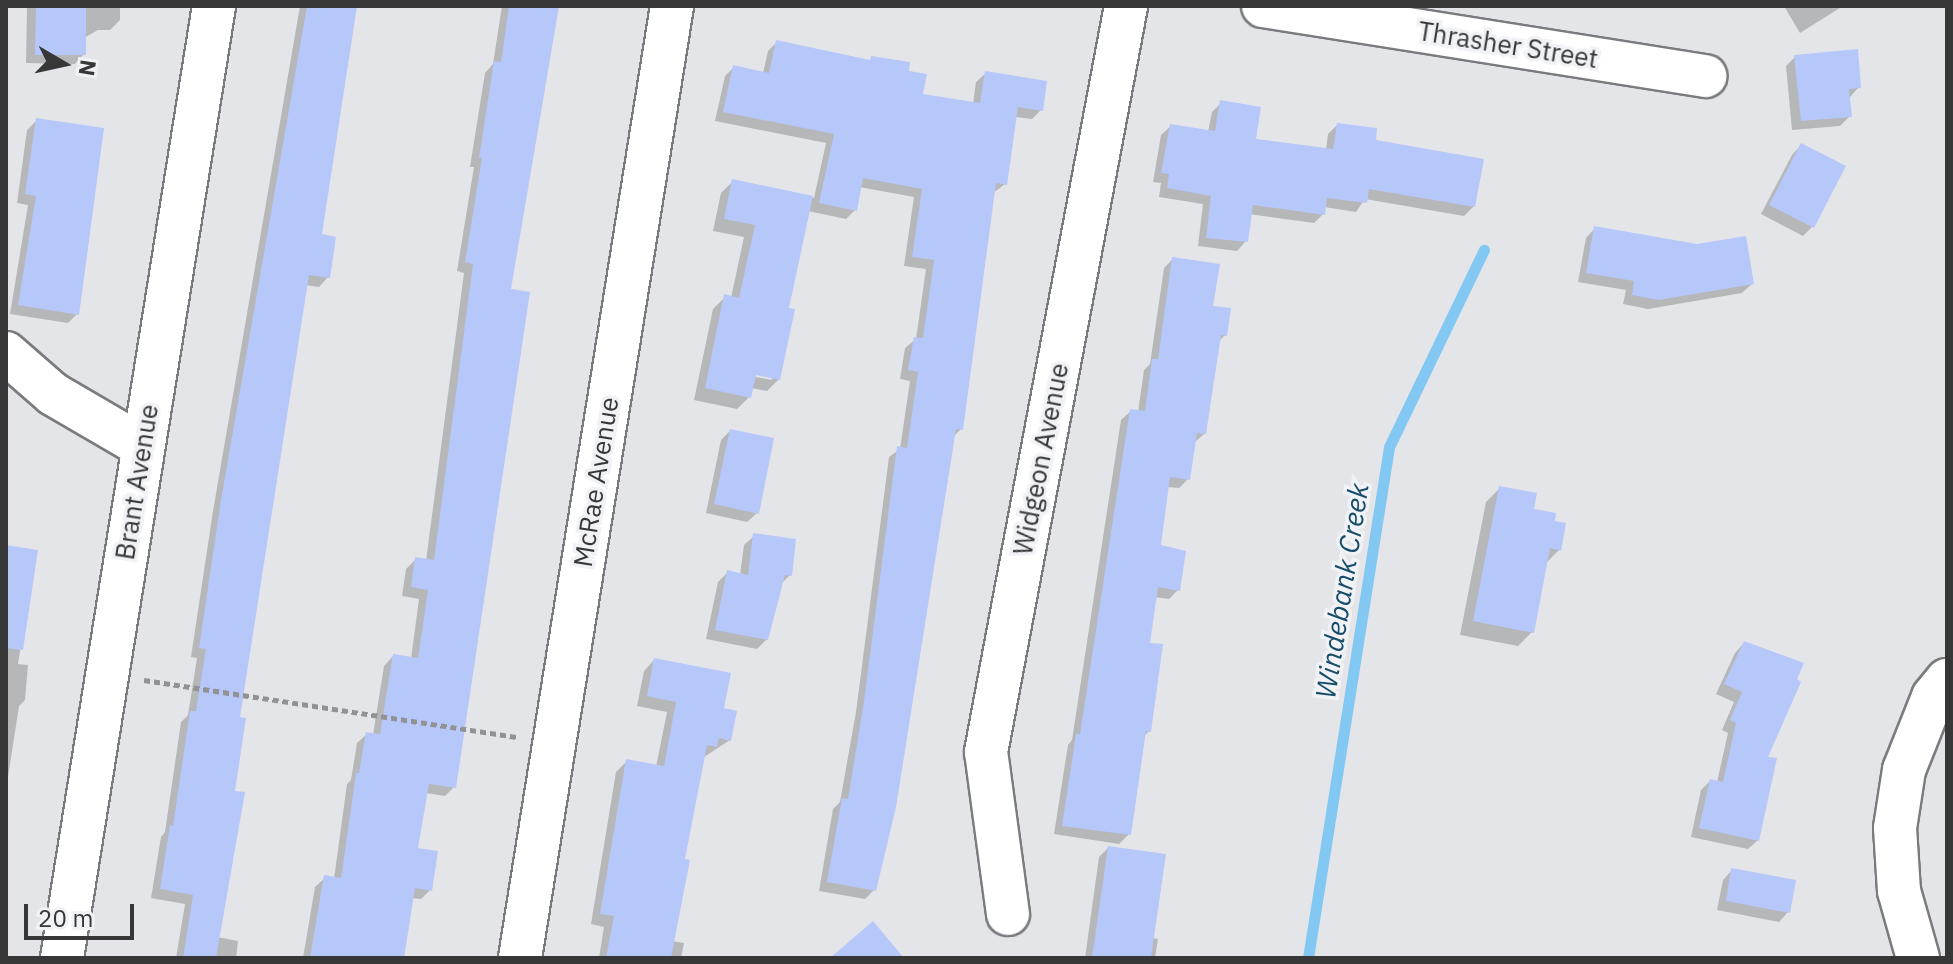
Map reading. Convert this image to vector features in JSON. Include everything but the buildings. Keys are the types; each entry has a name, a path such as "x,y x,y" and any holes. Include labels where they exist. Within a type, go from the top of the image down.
{"street":[{"name":"Brant Avenue","path":"62,958 214,6"},
{"name":"McRae Avenue","path":"520,958 672,6"},
{"name":"Widgeon Avenue","path":"1008,914 986,752 1126,6"},
{"name":"Thrasher Street","path":"1263,6 1706,76"},
{"path":"6,353 53,394 142,446"},
{"path":"1918,958 1899,891 1895,828 1904,770 1933,697 1947,680"}],"path":[{"path":"107,675 554,743"}],"waterway":[{"name":"Windebank Creek","path":"1308,958 1389,447 1484,250"}]}
